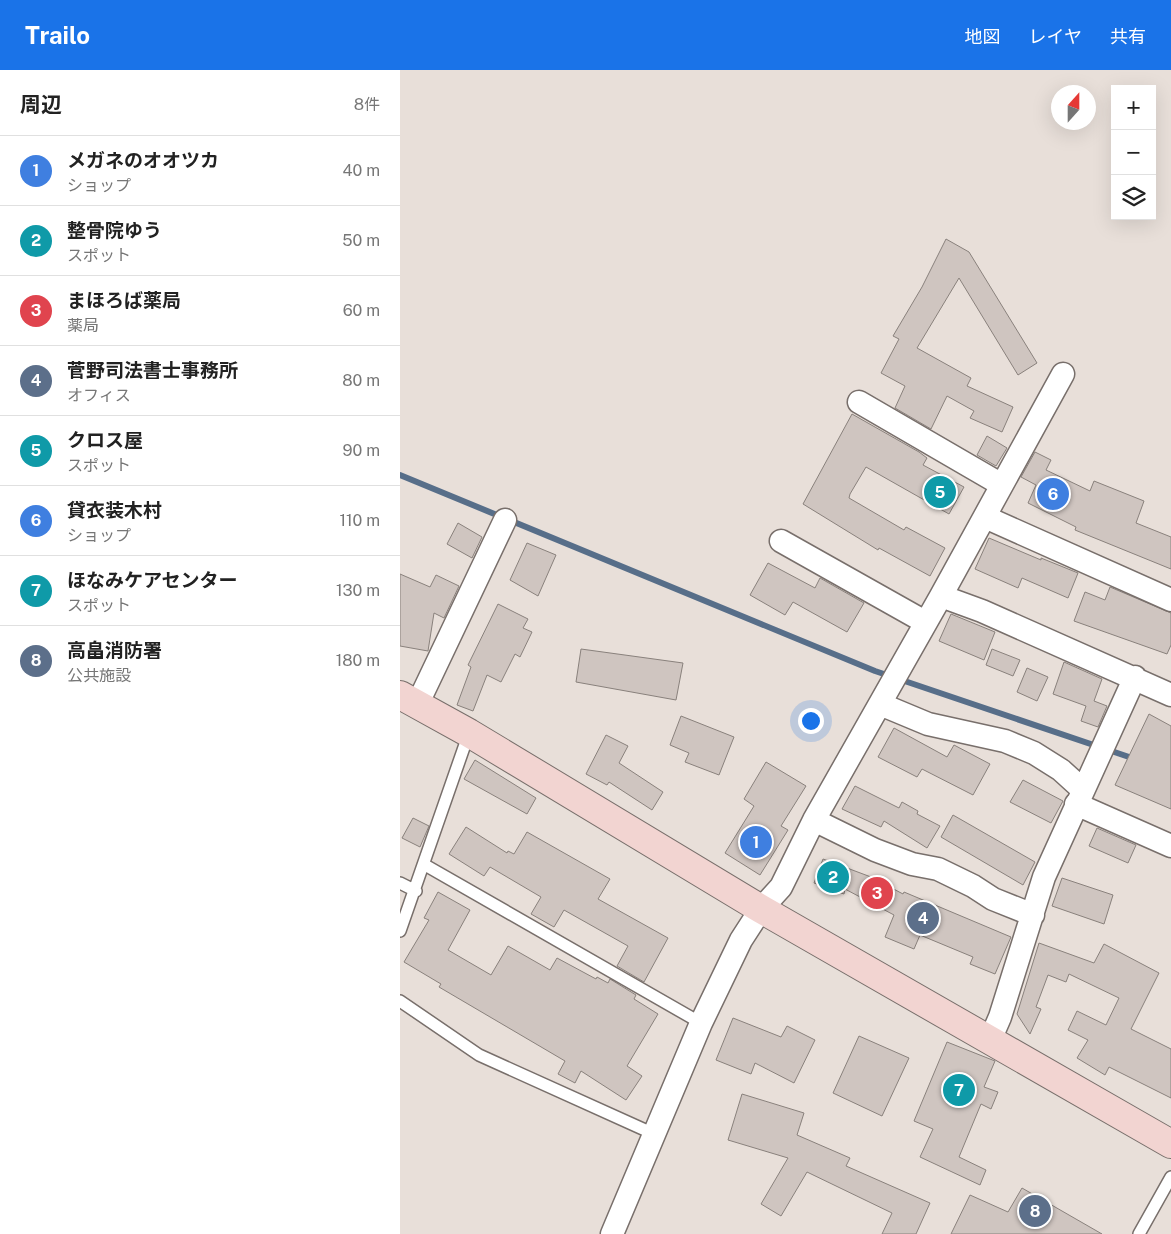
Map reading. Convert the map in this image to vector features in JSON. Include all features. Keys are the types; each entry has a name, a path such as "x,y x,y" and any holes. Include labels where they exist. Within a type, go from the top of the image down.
{"street":[{"path":"612,1234 701,1023 741,940 761,909 781,887 814,820 985,517 1062,374"},
{"path":"858,402 1002,485"},
{"path":"985,517 1171,600"},
{"path":"505,520 409,700 469,733 761,909 1171,1144"},
{"path":"781,541 925,622"},
{"path":"941,596 982,611 1135,677 1171,695"},
{"path":"990,1040 1000,1017 1044,877 1135,677"},
{"path":"880,704 928,724 1005,741 1034,753 1060,770 1080,797 1171,846"},
{"path":"814,820 875,850 912,864 938,868 973,886 993,899 1033,915"}],"lane":[{"path":"400,931 416,891 469,733"},
{"path":"425,865 701,1023"},
{"path":"400,883 416,891"},
{"path":"400,1001 479,1055 654,1134"},
{"path":"1139,1234 1171,1177"}],"building":[{"path":"946,239 969,252 1037,363 1018,375 959,278 917,348 971,378 967,386 1013,407 1002,432 970,418 974,411 947,396 931,429 895,408 905,386 881,373 899,339 893,336 922,287"},
{"path":"852,414 919,452 927,458 923,465 964,487 949,514 866,467 850,494 849,498 904,530 906,527 945,548 930,576 879,548 878,550 803,504"},
{"path":"987,436 1007,448 996,466 977,455"},
{"path":"1035,452 1051,460 1046,470 1090,491 1094,481 1144,501 1136,523 1171,537 1171,569 1075,530 1076,527 1028,503 1036,485 1021,477"},
{"path":"458,523 482,537 472,558 447,544"},
{"path":"989,538 1078,573 1068,598 1022,578 1018,588 975,569"},
{"path":"527,543 556,555 538,596 510,580"},
{"path":"768,563 815,588 820,578 864,603 847,632 793,602 785,615 750,595"},
{"path":"400,574 430,587 436,575 459,586 444,618 434,613 428,651 400,646"},
{"path":"1110,587 1171,613 1171,645 1167,654 1074,621 1085,592 1105,600"},
{"path":"498,604 528,619 523,628 532,632 520,657 515,654 501,682 487,675 473,711 457,705 471,667 468,665"},
{"path":"951,614 995,632 984,660 939,641"},
{"path":"581,649 683,663 676,700 576,682"},
{"path":"992,649 1020,660 1013,676 986,665"},
{"path":"1064,662 1102,679 1094,701 1107,706 1098,727 1081,721 1086,706 1053,694"},
{"path":"1027,668 1048,677 1037,701 1017,692"},
{"path":"1149,714 1171,726 1171,809 1115,785"},
{"path":"681,716 734,737 719,775 685,762 689,753 670,745"},
{"path":"894,728 947,757 954,745 990,764 973,795 922,769 917,777 878,757"},
{"path":"606,735 628,746 619,763 663,792 652,810 609,782 607,785 586,774"},
{"path":"475,760 536,798 527,814 464,779"},
{"path":"766,762 806,786 781,826 788,830 760,875 725,853 754,806 744,799"},
{"path":"1023,780 1063,801 1051,823 1010,802"},
{"path":"855,786 899,808 902,802 918,811 917,814 940,826 927,848 884,821 881,827 842,809"},
{"path":"953,815 1035,862 1023,885 941,837"},
{"path":"413,818 429,826 420,847 402,838"},
{"path":"466,827 507,853 508,851 514,854 527,832 610,879 598,899 668,938 644,982 617,966 628,946 564,910 554,927 531,914 541,897 490,867 484,876 449,854"},
{"path":"1097,828 1136,845 1128,863 1089,846"},
{"path":"823,859 871,877 903,894 904,892 1011,937 995,974 970,964 973,957 920,935 914,949 885,937 894,915 845,889 844,894 814,883"},
{"path":"1062,878 1113,895 1104,924 1052,906"},
{"path":"438,892 470,910 448,950 491,975 508,946 550,970 557,958 596,979 597,977 608,983 610,979 636,995 634,999 658,1014 627,1066 642,1076 626,1100 581,1071 575,1083 558,1074 565,1061 439,987 441,984 404,962 429,920 424,918"},
{"path":"1039,943 1094,963 1104,944 1159,973 1131,1029 1171,1049 1171,1098 1109,1067 1105,1075 1077,1058 1088,1040 1068,1030 1077,1011 1106,1025 1119,998 1069,974 1066,982 1048,975 1036,1007 1041,1009 1030,1034 1017,1014"},
{"path":"733,1018 781,1037 787,1026 815,1040 794,1083 755,1063 751,1074 716,1060"},
{"path":"859,1036 909,1058 882,1116 833,1093"},
{"path":"947,1042 995,1061 984,1087 998,1092 991,1109 981,1104 959,1157 986,1170 980,1185 920,1157 933,1129 914,1121"},
{"path":"742,1094 804,1113 797,1135 850,1158 846,1166 930,1203 916,1234 882,1234 892,1213 807,1172 781,1216 761,1204 788,1158 728,1140"},
{"path":"1022,1188 1102,1234 951,1234 970,1195 1008,1212"}],"waterway":[{"path":"400,475 875,671 1135,759"}],"place":[{"name":"クロス屋","path":"940,492"},
{"name":"貸衣装木村","path":"1053,494"},
{"name":"メガネのオオツカ","path":"756,842"},
{"name":"整骨院ゆう","path":"833,877"},
{"name":"まほろば薬局","path":"877,893"},
{"name":"菅野司法書士事務所","path":"923,918"},
{"name":"ほなみケアセンター","path":"959,1090"},
{"name":"高畠消防署","path":"1035,1211"}]}
